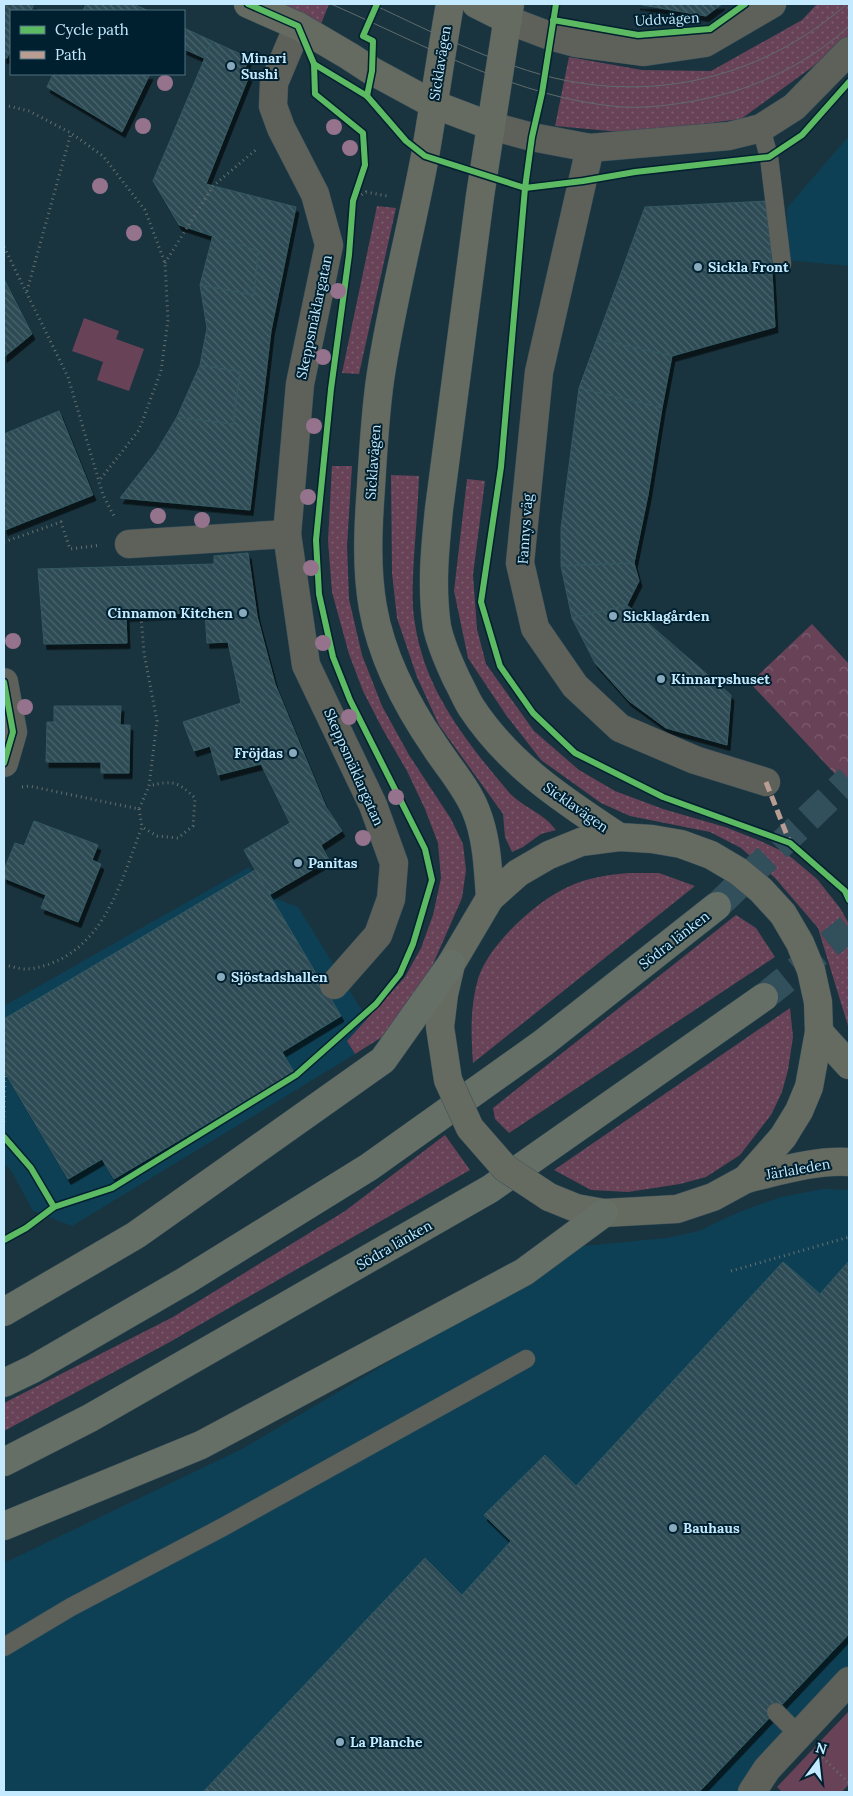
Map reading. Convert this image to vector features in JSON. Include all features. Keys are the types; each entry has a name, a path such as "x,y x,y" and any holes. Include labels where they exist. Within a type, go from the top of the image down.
{"highway":[{"name":"Södra länken","path":"4,1383 33,1369 184,1281 369,1167 543,1043 716,906"},
{"path":"4,1312 136,1236 383,1060 451,964"},
{"name":"Södra länken","path":"4,1462 90,1418 490,1189 764,997"},
{"path":"4,1526 201,1445 524,1272 604,1213"}],"main road":[{"path":"248,4 298,26 372,71 433,104 491,126"},
{"name":"Sicklavägen","path":"450,4 425,156 393,306 380,381 372,456 368,527 370,580 373,608 390,666 404,695 434,746 469,796 476,810 482,828 488,863 490,898"},
{"path":"476,4 509,12"},
{"name":"Sicklavägen","path":"509,12 497,78 480,196 436,539 434,592 437,627 451,667 470,707 494,738 523,768 546,787 619,837"},
{"path":"619,837 652,838 681,844 703,852 738,871 761,890 783,914 800,943 811,970 818,1002 819,1032 810,1087 799,1111 783,1137 746,1179 714,1197 677,1209 604,1213 576,1208 549,1197 505,1168 470,1128 448,1080 440,1027 444,994 451,964 490,898 518,872 549,855 581,842 619,837"},
{"path":"819,1032 849,1065"},
{"name":"Järlaleden","path":"746,1179 798,1166 849,1162"}],"street":[{"name":"Uddvägen","path":"509,12 550,36 576,43 644,52 705,43 772,4"},
{"name":"Skeppsmäklargatan","path":"298,26 274,83 273,106 281,128 315,194 329,245 300,384 287,534 306,665 373,805 394,863 391,899 378,935 334,985"},
{"path":"491,126 532,138 590,148 729,136 761,128 794,107 849,51"},
{"name":"Fannys väg","path":"590,148 539,372 520,563 535,628 575,686 620,728 695,760 766,782"},
{"path":"129,544 287,534"},
{"path":"4,682 13,732 4,763"},
{"path":"752,1792 767,1769 849,1681"}],"lane":[{"path":"761,128 769,158 782,264"},
{"path":"4,1647 71,1607 223,1526 526,1359"},
{"path":"776,1712 799,1735"}],"path":[{"path":"4,105 29,111 70,133 103,156 145,210 165,263 168,320 161,372 138,430 99,481 91,448 68,377 4,247"},
{"path":"165,263 213,186 281,128"},
{"path":"27,292 70,133"},
{"path":"352,210 356,192"},
{"path":"353,201 366,192 392,197"},
{"path":"4,542 61,522 70,549 94,545"},
{"path":"4,965 27,969 51,964 74,952 94,933 114,899 142,827 139,809 149,786 157,721 144,653 141,616"},
{"path":"142,827 157,836 178,838 193,826 195,798 183,787 168,782 149,786"},
{"path":"29,786 139,809"},
{"path":"4,1122 5,1074"},
{"path":"730,1271 849,1237"},
{"path":"799,1735 837,1767 849,1784"},
{"path":"829,1775 837,1767"}],"shaded area":[{"path":"849,136 849,266 788,260 787,208"},
{"path":"249,867 279,900 298,907 367,1019 347,1041 355,1054 72,1226 33,1211 12,1172 4,1163 4,1006"},
{"path":"823,1189 849,1190 849,1678 749,1792 4,1792 4,1563 242,1449 584,1246 666,1238 699,1231 739,1212 781,1197"}],"green space":[{"path":"275,4 329,4 321,24"},
{"path":"817,4 849,4 849,36 830,54 741,119 631,133 555,126 569,57 642,70 711,71 802,20"},
{"path":"377,206 396,208 359,374 342,373"},
{"path":"84,318 119,331 116,339 144,349 129,391 97,380 103,362 72,351"},
{"path":"332,466 352,466 347,546 349,599 362,655 382,706 409,755 451,819 463,844 466,870 462,898 423,987 382,1037 355,1054 347,1041 405,977 421,948 433,915 441,878 438,843 425,809 407,771 363,691 349,654 332,592 328,541"},
{"path":"391,475 419,476 413,573 413,607 420,648 437,692 462,733 507,790 545,819 556,830 541,834 523,847 512,852 505,837 503,814 439,725 417,677 397,618 392,573"},
{"path":"467,479 485,481 473,575 477,629 486,664 534,731 579,770 615,791 663,809 725,827 758,840 786,853 817,879 840,908 849,924 849,1029 818,928 775,878 741,848 710,832 630,816 601,803 541,760 506,715 468,658 454,591"},
{"path":"812,624 849,664 849,789 750,683"},
{"path":"629,873 659,873 695,886 473,1063 472,1021 475,989 483,966 503,938 515,925 543,902 570,886 592,878"},
{"path":"736,915 756,928 775,957 509,1133 495,1119 493,1108"},
{"path":"790,1008 793,1037 788,1070 782,1092 771,1115 740,1155 706,1177 680,1184 628,1192 591,1190 554,1170"},
{"path":"445,1135 470,1170 168,1343 4,1431 4,1403 173,1317 345,1211"},
{"path":"849,1711 849,1784 842,1792 782,1792 777,1787"}],"building":[{"path":"4,4 34,4 31,10 10,10 10,51 7,58 4,58"},
{"path":"86,4 133,4 147,10 83,10"},
{"path":"637,4 722,4 706,16"},
{"path":"185,28 212,41 204,58 185,49"},
{"path":"212,41 249,58 243,73 249,76 206,184 296,207 271,331 250,510 120,498 156,452 177,417 233,424 240,372 200,365 207,328 200,285 254,295 258,251 179,225 153,181"},
{"path":"53,75 150,75 122,132 47,87"},
{"name":"Sickla Front","path":"768,201 775,327 672,356 597,339 645,207"},
{"path":"213,235 258,251 254,295 200,285"},
{"path":"4,279 32,334 4,357"},
{"path":"597,339 672,356 662,408 579,388"},
{"path":"200,365 240,372 233,424 177,417"},
{"path":"579,388 662,408 648,495 634,563 561,566 561,528"},
{"path":"59,411 93,495 5,530 4,434"},
{"path":"248,553 257,616 275,684 326,807 342,831 321,845 329,860 269,895 244,850 290,823 261,764 218,775 210,746 194,751 183,722 241,703 228,642 207,643 205,612 126,616 127,643 44,644 38,569 214,564 214,556"},
{"path":"634,563 639,581 627,605 572,618 561,566"},
{"name":"Kinnarpshuset","path":"627,605 731,695 727,745 666,728 629,701 595,663 572,618"},
{"path":"54,706 121,706 120,725 130,725 129,773 101,773 101,762 46,762 47,722 54,722"},
{"path":"34,821 98,845 92,860 101,864 78,922 41,908 46,895 4,878 4,870 15,843 24,846"},
{"path":"255,870 341,1016 282,1052 294,1072 114,1179 102,1159 68,1179 4,1071 4,1019"},
{"name":"Bauhaus","path":"849,1261 849,1634 699,1792 203,1792 425,1558 462,1595 511,1541 484,1515 545,1455 576,1486 783,1262 820,1294"}],"tunnel":[{"path":"717,906 849,779"},
{"path":"764,997 849,928"}],"tram line":[{"path":"331,4 473,68 509,82 584,102 622,107 679,104 722,95 750,86 781,73 810,56 849,26"},
{"path":"372,4 474,51 528,71 580,83 617,87 653,86 688,82 722,74 755,62 787,46 818,27 847,4"}],"marked path":[{"path":"766,782 790,843"}],"cycle path":[{"path":"4,1240 26,1228 54,1207 112,1188 296,1075 376,1004 400,974 413,944 432,880 425,849 350,700 333,657 319,594 316,540 331,389 349,255 353,201 365,165 363,133 315,94 314,64 298,26 248,4"},
{"path":"367,96 372,71 373,41 363,36 377,4"},
{"path":"556,4 542,93 532,137 525,188 501,467 481,602 500,666 533,713 575,753 663,797 790,843 845,891 849,900"},
{"path":"553,20 638,35 710,29 745,4"},
{"path":"314,64 367,96 406,141 425,156 525,188 635,172 769,157 802,135 849,82"},
{"path":"4,682 13,732 4,763"},
{"path":"4,1137 31,1168 54,1207"}],"place":[{"name":"Minari Sushi","path":"231,66"},
{"name":"Sickla Front","path":"698,267"},
{"name":"Cinnamon Kitchen","path":"243,613"},
{"name":"Sicklagården","path":"613,616"},
{"name":"Kinnarpshuset","path":"661,679"},
{"name":"Fröjdas","path":"293,753"},
{"name":"Panitas","path":"298,863"},
{"name":"Sjöstadshallen","path":"221,977"},
{"name":"Bauhaus","path":"673,1528"},
{"name":"La Planche","path":"340,1742"}]}
